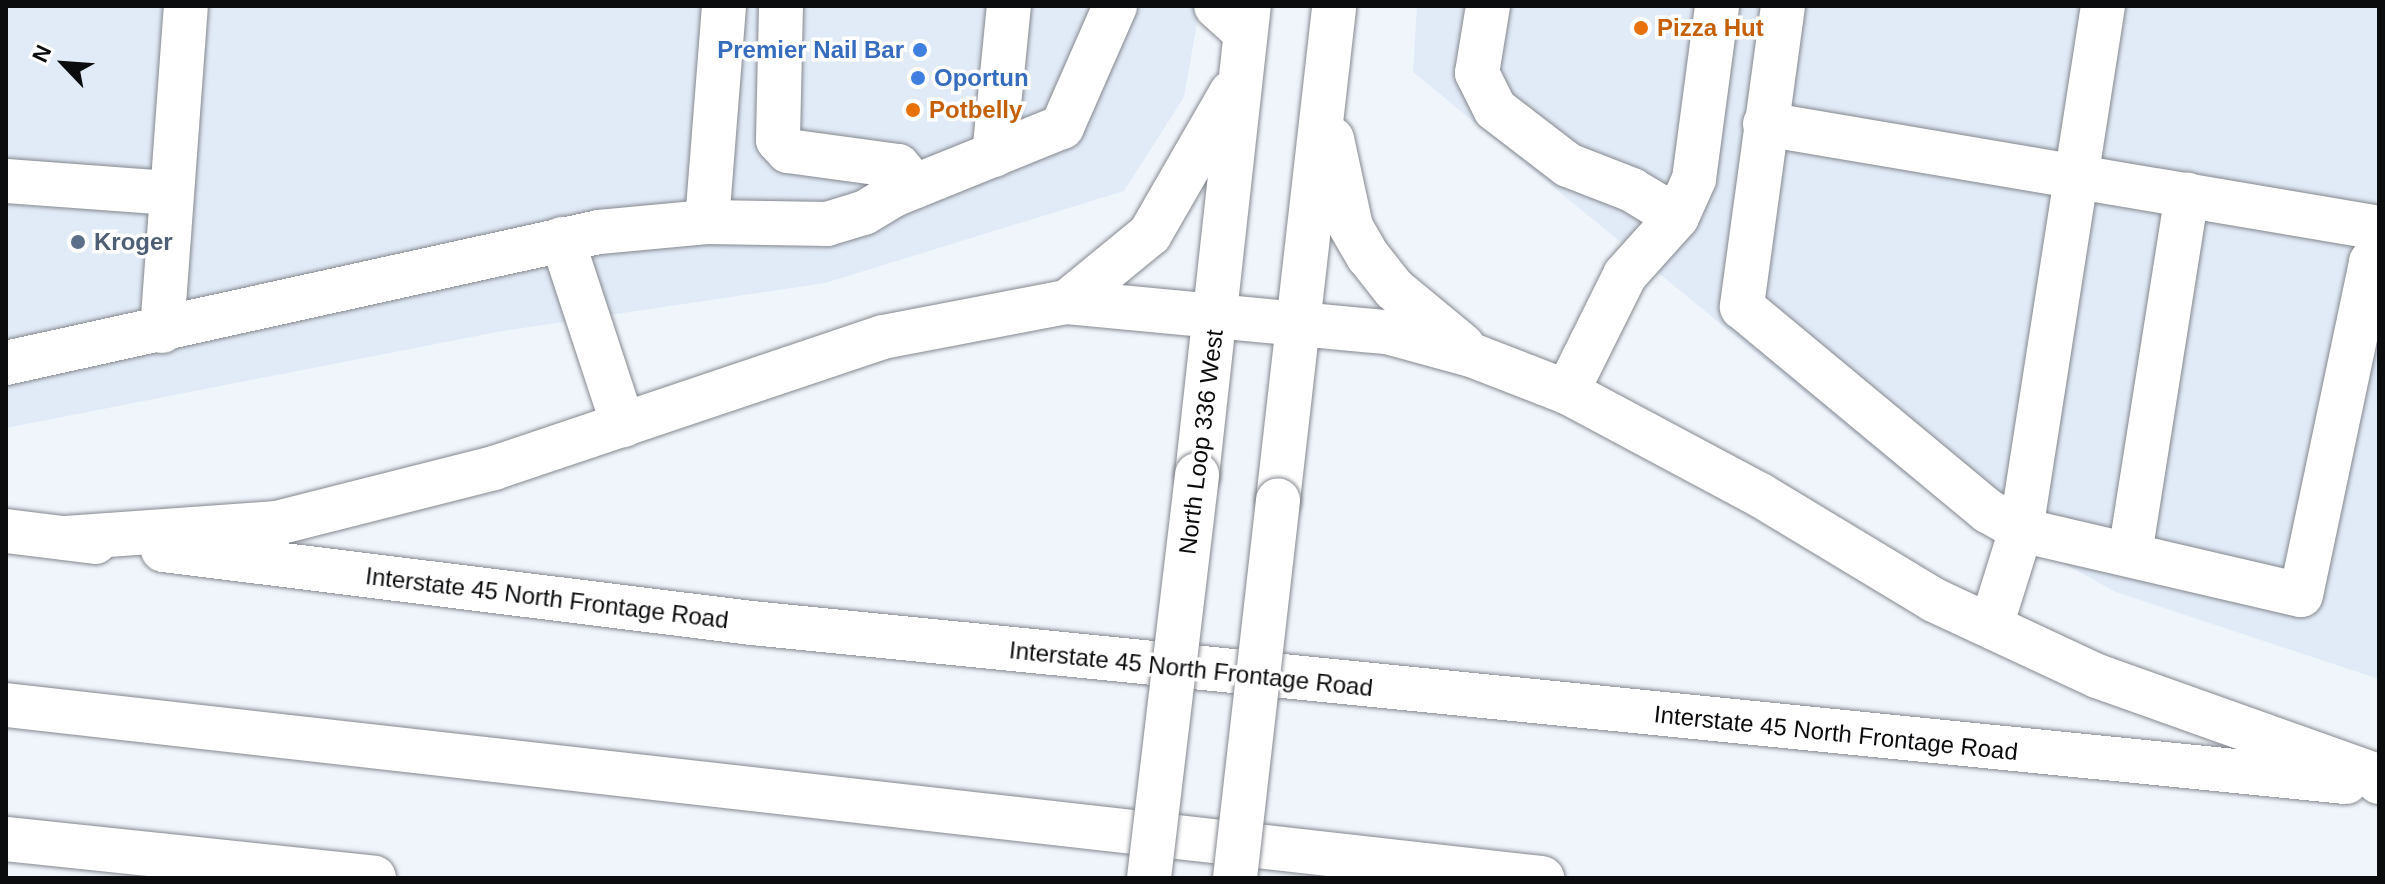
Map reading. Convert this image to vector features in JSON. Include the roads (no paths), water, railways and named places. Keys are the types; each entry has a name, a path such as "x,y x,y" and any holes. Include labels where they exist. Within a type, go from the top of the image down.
{"main road":[{"path":"162,331 186,6"},
{"path":"707,222 724,6"},
{"path":"781,6 778,140 788,151 898,166 915,186"},
{"path":"994,155 1009,6"},
{"path":"6,363 162,331 562,239 707,222 827,224 864,213 915,186 1062,127 1115,6"},
{"path":"1235,878 1334,6"},
{"path":"1488,6 1477,73 1495,109 1568,165 1632,190 1677,217"},
{"path":"1567,392 1625,275 1677,217 1694,179 1717,6"},
{"path":"1783,6 1742,307 1988,511 2021,530 2301,595 2365,379 2371,262 2379,251"},
{"path":"1991,626 2021,530 2103,6"},
{"name":"North Loop 336 West","path":"1149,878 1216,318 1240,77 1237,15"},
{"path":"1067,302 1150,234 1240,77"},
{"path":"1324,106 1351,227 1368,256 1394,289 1474,356"},
{"path":"1765,124 2078,174 2379,228"},
{"path":"6,181 170,193"},
{"path":"2130,554 2187,194"},
{"path":"562,239 623,425"},
{"path":"66,538 277,523 494,468 883,337 1067,302 1387,332 1474,356 1567,392 1760,495 1934,600 2097,676 2375,775 2379,784"},
{"name":"Interstate 45 North Frontage Road","path":"6,531 752,623 2379,784"},
{"path":"6,705 1542,878"},
{"path":"6,839 374,878"}],"place":[{"name":"Pizza Hut","path":"1641,28"},
{"name":"Premier Nail Bar","path":"920,50"},
{"name":"Oportun","path":"918,78"},
{"name":"Potbelly","path":"913,110"},
{"name":"Kroger","path":"78,242"}]}
